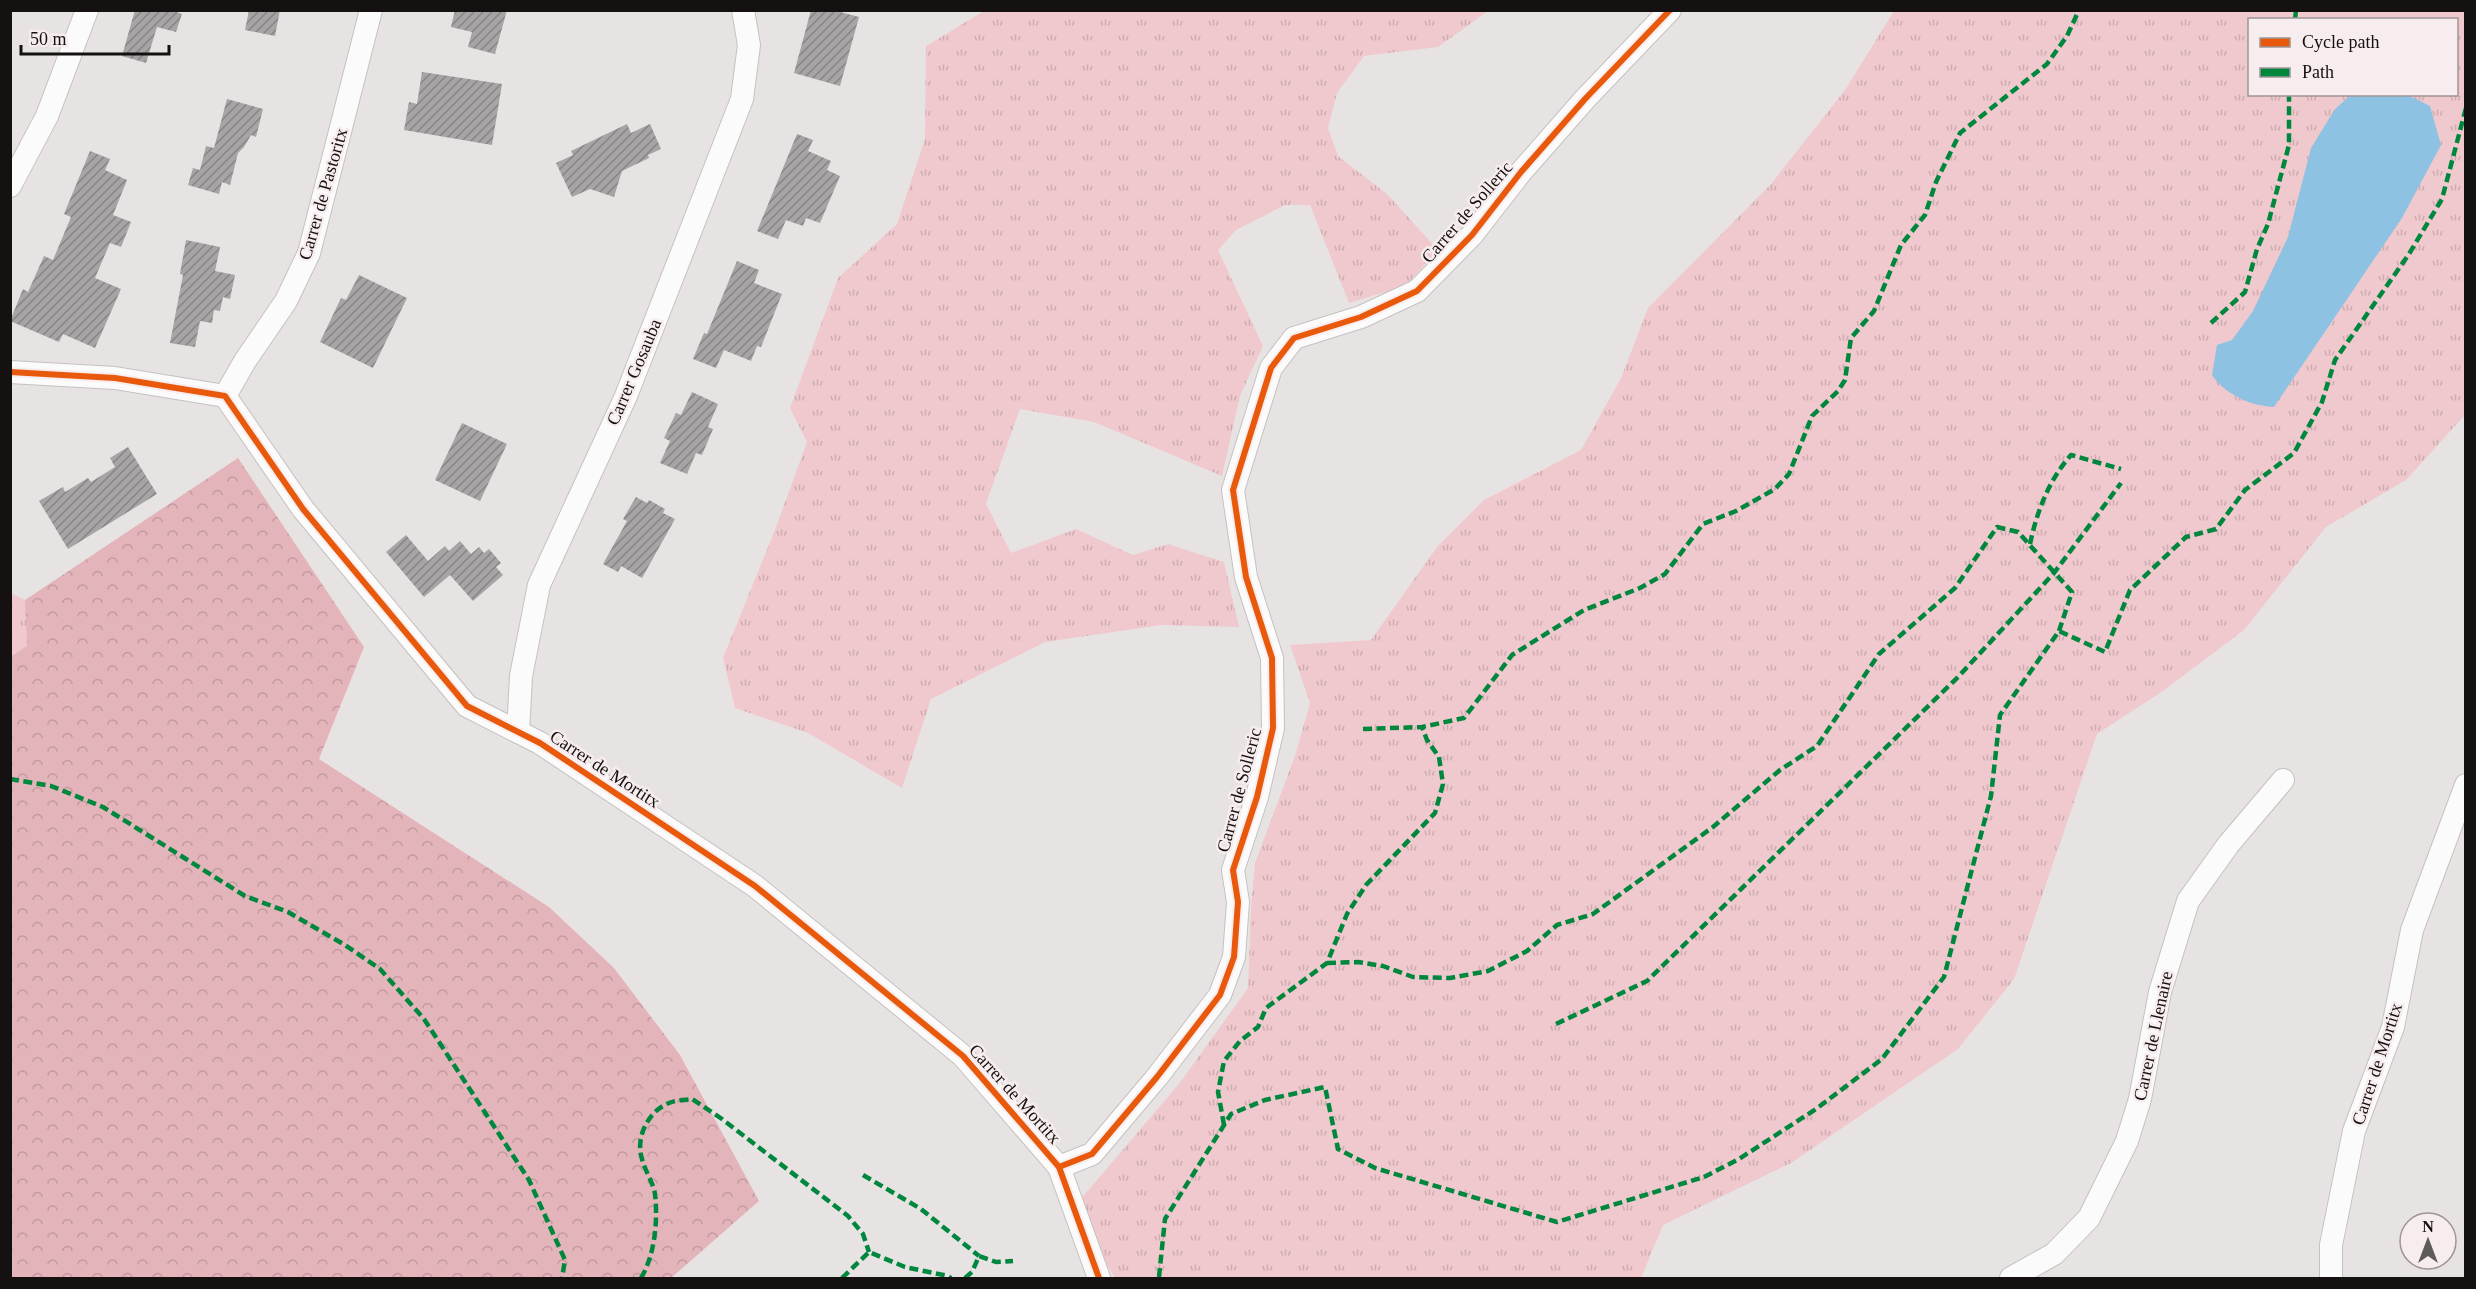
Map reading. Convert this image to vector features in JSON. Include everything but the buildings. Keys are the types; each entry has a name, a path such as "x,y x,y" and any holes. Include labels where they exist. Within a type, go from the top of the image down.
{"street":[{"path":"10,186 47,116 87,10"},
{"name":"Carrer de Pastoritx","path":"225,396 245,361 286,301 309,253 371,10"},
{"name":"Carrer Gosauba","path":"518,732 521,675 539,585 626,396 742,99 749,45 743,10"},
{"name":"Carrer de Solleric","path":"1059,1167 1092,1154 1157,1077 1220,995 1234,957 1238,902 1233,870 1257,797 1273,728 1272,658 1246,577 1233,490 1271,368 1294,338 1361,317 1417,291 1472,235 1521,172 1585,99 1670,10"},
{"path":"10,372 116,378 225,396"},
{"name":"Carrer de Mortitx","path":"225,396 303,509 467,706 549,749 765,894 963,1056 1059,1167 1099,1278"},
{"name":"Carrer de Llenaire","path":"2011,1278 2054,1254 2089,1218 2127,1141 2140,1099 2160,992 2188,901 2228,845 2283,780"},
{"name":"Carrer de Mortitx","path":"2331,1278 2331,1245 2354,1131 2393,1027 2412,930 2466,785"}],"green space":[{"path":"984,11 1488,11 1438,47 1364,56 1337,93 1328,128 1338,156 1387,194 1438,250 1405,286 1349,303 1310,205 1285,205 1236,230 1218,250 1263,346 1240,396 1222,476 1094,422 1020,409 986,504 1011,553 1076,529 1133,555 1168,544 1224,562 1239,627 1161,625 1045,642 931,699 902,788 808,733 735,708 723,658 775,530 807,442 790,408 838,278 897,224 925,139 926,46"},
{"path":"1894,11 2465,11 2465,415 2406,480 2326,527 2244,630 2163,691 2097,734 2014,979 1958,1049 1791,1163 1663,1225 1641,1278 1115,1278 1073,1208 1179,1084 1248,988 1255,863 1295,756 1310,703 1290,645 1371,640 1437,547 1484,500 1581,450 1621,378 1648,308 1771,184 1845,90"},
{"path":"238,458 364,647 319,759 549,907 614,968 680,1055 759,1201 671,1278 11,1278 10,657 27,646 25,600"},
{"path":"11,593 25,600 27,646 11,657"}],"water":[{"path":"2350,96 2410,96 2430,106 2441,145 2402,218 2274,407 2256,404 2231,393 2212,375 2217,345 2232,340 2253,311 2288,237 2311,148 2335,109"}],"marked path":[{"path":"1363,729 1422,727 1464,718 1512,655 1584,610 1640,588 1665,574 1703,524 1736,511 1775,489 1789,474 1812,416 1838,391 1845,380 1851,338 1874,311 1901,245 1925,215 1936,182 1960,133 2047,64 2067,36 2079,10"},
{"path":"2295,18 2296,10"},
{"path":"2211,323 2245,292 2257,249 2268,224 2289,145 2289,96"},
{"path":"1159,1277 1165,1219 1231,1114 1265,1100 1325,1087 1338,1149 1375,1168 1557,1222 1704,1177 1739,1159 1816,1109 1882,1059 1944,977 1991,796 2000,715 2059,631 2105,652 2130,590 2186,537 2216,529 2245,490 2294,453 2322,402 2335,360 2409,254 2442,199 2466,108"},
{"path":"2030,544 2045,497 2056,475 2071,455 2121,469"},
{"path":"1556,1024 1647,981 1958,677 2054,573 2121,483"},
{"path":"1327,963 1358,962 1383,966 1413,977 1450,978 1488,971 1527,951 1557,925 1593,914 1713,827 1780,770 1817,746 1879,654 1955,588 1997,527 2018,532 2072,592 2059,631"},
{"path":"1224,1125 1218,1092 1224,1061 1240,1041 1258,1027 1266,1008 1327,963 1347,914 1366,885 1435,813 1443,784 1439,757 1427,740 1422,727"},
{"path":"10,779 51,786 103,807 245,896 288,912 345,945 380,969 424,1019 529,1180 565,1260 562,1278"},
{"path":"641,1278 650,1259 656,1204 654,1190 643,1163 640,1143 645,1126 655,1112 669,1103 680,1100 692,1099 722,1119 848,1216 863,1234 869,1252"},
{"path":"863,1175 921,1209 979,1256"},
{"path":"842,1278 869,1252 905,1267 951,1278"},
{"path":"965,1278 972,1272 979,1256 996,1262 1013,1261"}],"cycle path":[{"path":"1059,1167 1092,1154 1157,1077 1220,995 1234,957 1238,902 1233,870 1257,797 1273,728 1272,658 1246,577 1233,490 1271,368 1294,338 1361,317 1417,291 1472,235 1521,172 1585,99 1670,10"},
{"path":"10,372 115,378 225,396 303,509 467,706 540,743 755,886 963,1056 1059,1167 1099,1278"}]}
